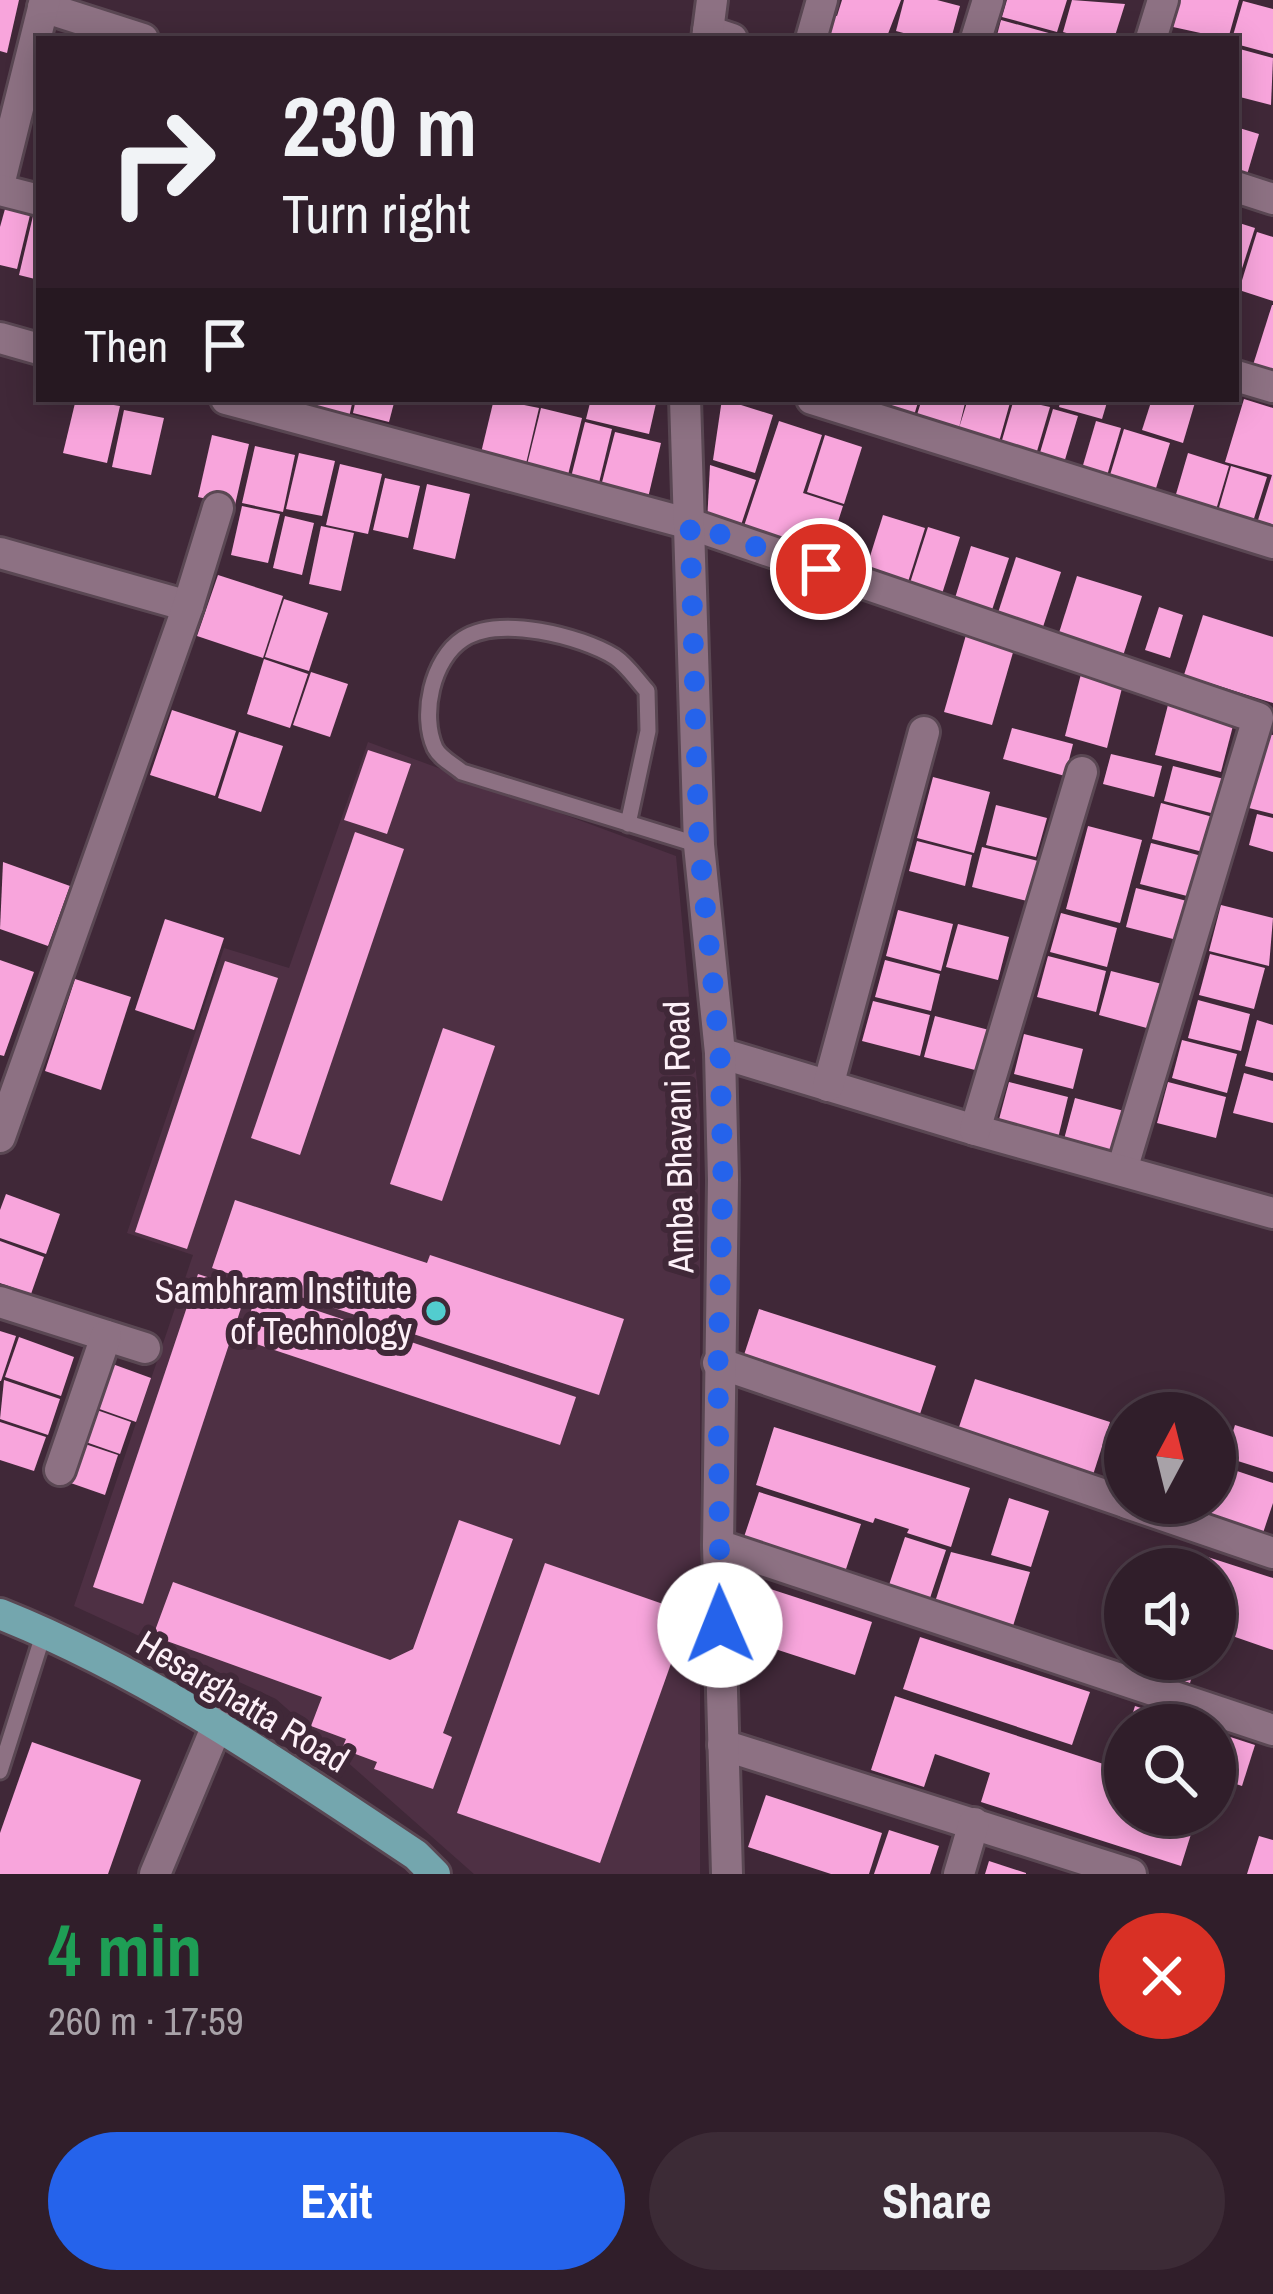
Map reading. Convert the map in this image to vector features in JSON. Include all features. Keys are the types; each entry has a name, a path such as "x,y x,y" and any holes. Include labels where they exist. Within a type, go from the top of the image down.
{"main road":[{"name":"Hesarghatta Road","path":"0,1615 44,1632 218,1723 420,1868"}],"street":[{"path":"812,36 822,0"},
{"path":"977,36 988,0"},
{"path":"1152,36 1163,0"},
{"path":"36,36 44,4 135,36"},
{"path":"36,37 0,185 36,199"},
{"path":"1239,188 1273,199"},
{"path":"0,338 36,348"},
{"path":"1239,377 1273,387"},
{"path":"237,402 690,524 1258,718 1122,1170"},
{"name":"Amba Bhavani Road","path":"685,402 699,845 720,1053 718,1545 727,1874"},
{"path":"822,402 1273,543"},
{"path":"0,1137 10,1080 188,606 218,508"},
{"path":"0,553 188,606"},
{"path":"828,1086 925,732"},
{"path":"975,1130 1082,772"},
{"path":"720,1053 975,1130 1273,1211"},
{"path":"0,1302 145,1348"},
{"path":"60,1470 106,1336"},
{"path":"718,1363 1104,1495"},
{"path":"1188,1524 1273,1553"},
{"path":"718,1545 1273,1730"},
{"path":"155,1874 218,1723"},
{"path":"723,1745 1131,1874"},
{"path":"959,1874 974,1822"}],"lane":[{"path":"628,824 648,731 647,691 616,658 556,634 508,628 464,638 438,667 428,719 436,752 463,772 628,824 699,845"},
{"path":"0,1771 44,1632"}],"shaded area":[{"name":"Sambhram Institute of Technology","path":"368,742 676,856 700,1115 700,1874 474,1874 276,1699 74,1606 193,1255 127,1233 224,948 289,968"}],"building":[{"path":"0,0 19,0 7,53 0,51"},
{"path":"842,0 901,0 887,36 824,36 830,14 837,16"},
{"path":"904,0 960,6 952,36 896,31"},
{"path":"1007,0 1067,0 1057,32 1002,17"},
{"path":"1072,0 1125,4 1115,36 1063,32"},
{"path":"1180,0 1239,0 1229,36 1173,27"},
{"path":"1243,1 1273,9 1273,54 1239,45 1239,36 1233,36"},
{"path":"1001,20 1056,35 1056,36 997,36"},
{"path":"1239,49 1273,58 1271,105 1239,97"},
{"path":"1239,128 1259,134 1246,178 1239,177"},
{"path":"5,209 30,215 17,269 0,265"},
{"path":"33,216 36,216 36,279 19,275"},
{"path":"1239,223 1255,228 1239,278"},
{"path":"1257,232 1273,237 1273,301 1239,290"},
{"path":"1273,305 1273,372 1253,365"},
{"path":"1244,399 1273,408 1273,539 1254,533 1272,475 1225,462"},
{"path":"75,402 120,406 107,463 63,453"},
{"path":"313,402 352,402 348,422 311,413"},
{"path":"355,402 394,402 389,422 353,413"},
{"path":"493,402 539,408 525,468 480,457"},
{"path":"590,402 656,402 649,434 586,419"},
{"path":"722,402 773,415 755,473 713,460"},
{"path":"875,402 918,402 912,422 873,410"},
{"path":"921,402 965,402 959,428 967,402 1010,402 997,449 914,424"},
{"path":"1013,402 1050,407 1035,458 1000,447"},
{"path":"1060,402 1107,402 1102,419 1059,407"},
{"path":"1151,402 1195,402 1183,443 1142,430"},
{"path":"541,408 582,418 567,479 526,469"},
{"path":"1053,409 1078,416 1064,463 1039,456"},
{"path":"124,410 164,418 151,475 112,467"},
{"path":"779,421 822,435 803,493 843,506 825,562 741,535"},
{"path":"1096,421 1121,428 1106,479 1081,472"},
{"path":"585,422 612,429 597,491 569,485"},
{"path":"1124,429 1170,443 1153,498 1107,485"},
{"path":"615,432 661,443 647,502 600,490"},
{"path":"212,435 249,444 235,505 198,497"},
{"path":"825,435 862,447 844,504 807,492"},
{"path":"255,446 295,455 283,512 242,503"},
{"path":"299,453 335,461 322,516 286,509"},
{"path":"1188,453 1229,466 1213,520 1172,508"},
{"path":"340,464 382,474 368,534 326,525"},
{"path":"710,465 756,480 738,534 707,523"},
{"path":"1231,466 1267,477 1251,528 1216,518"},
{"path":"385,478 420,486 408,538 373,530"},
{"path":"427,484 470,494 455,559 413,549"},
{"path":"242,506 280,514 268,563 231,555"},
{"path":"883,515 925,528 908,582 866,569"},
{"path":"285,516 314,523 302,575 273,568"},
{"path":"321,526 354,533 341,591 309,584"},
{"path":"928,527 960,537 942,594 910,583"},
{"path":"971,546 1009,558 992,610 955,598"},
{"path":"1016,557 1061,572 1041,633 996,619"},
{"path":"218,575 283,596 263,658 197,636"},
{"path":"1077,576 1142,596 1123,656 1058,636"},
{"path":"284,599 328,613 309,671 265,657"},
{"path":"1159,607 1183,615 1170,658 1145,650"},
{"path":"1203,615 1273,637 1273,703 1184,675"},
{"path":"966,635 1014,649 992,725 944,712"},
{"path":"264,659 308,674 290,728 247,714"},
{"path":"311,672 348,684 330,737 293,725"},
{"path":"1081,674 1123,684 1107,748 1065,736"},
{"path":"1169,701 1235,718 1221,772 1155,755"},
{"path":"172,710 236,731 215,796 150,775"},
{"path":"1012,728 1073,744 1065,776 1003,759"},
{"path":"239,732 283,746 261,812 218,798"},
{"path":"1268,734 1273,735 1273,814 1249,808"},
{"path":"368,750 411,764 387,834 344,820"},
{"path":"1111,754 1162,766 1154,797 1103,784"},
{"path":"1173,766 1224,779 1215,814 1164,801"},
{"path":"933,777 990,792 974,853 917,838"},
{"path":"1161,803 1213,817 1203,852 1152,839"},
{"path":"996,805 1047,818 1036,857 986,845"},
{"path":"1257,814 1273,818 1273,852 1249,845"},
{"path":"1088,826 1142,840 1120,923 1066,909"},
{"path":"355,832 404,849 300,1155 251,1138"},
{"path":"917,841 972,855 965,886 909,871"},
{"path":"1151,843 1202,856 1191,897 1140,884"},
{"path":"982,847 1038,861 1027,901 972,887"},
{"path":"3,862 70,886 48,946 0,929"},
{"path":"1136,888 1187,901 1177,940 1126,927"},
{"path":"1221,905 1273,918 1269,966 1209,951"},
{"path":"898,910 953,924 941,971 886,956"},
{"path":"1061,913 1117,928 1107,967 1050,952"},
{"path":"165,919 224,938 194,1030 135,1010"},
{"path":"958,924 1009,937 998,980 946,967"},
{"path":"1210,954 1265,968 1254,1009 1199,995"},
{"path":"1048,956 1106,971 1096,1012 1037,997"},
{"path":"0,960 34,972 4,1056 0,1055"},
{"path":"885,960 940,974 931,1011 875,997"},
{"path":"225,961 278,978 187,1249 135,1232"},
{"path":"1111,971 1166,985 1154,1030 1099,1015"},
{"path":"75,979 131,997 101,1090 45,1071"},
{"path":"1198,1000 1250,1014 1241,1051 1188,1038"},
{"path":"873,1001 930,1015 920,1056 862,1041"},
{"path":"935,1016 989,1030 979,1071 924,1057"},
{"path":"1257,1020 1273,1025 1273,1073 1245,1066"},
{"path":"443,1028 495,1046 442,1201 390,1184"},
{"path":"1024,1034 1083,1049 1073,1089 1014,1074"},
{"path":"1182,1040 1237,1054 1227,1093 1172,1078"},
{"path":"1244,1073 1273,1081 1273,1123 1233,1113"},
{"path":"1009,1082 1068,1097 1058,1138 998,1123"},
{"path":"1168,1082 1226,1097 1216,1138 1157,1123"},
{"path":"1075,1098 1124,1111 1112,1156 1063,1143"},
{"path":"6,1194 60,1214 46,1254 0,1238 0,1210"},
{"path":"235,1200 427,1263 430,1255 624,1319 599,1395 212,1268"},
{"path":"0,1241 44,1257 31,1294 0,1283"},
{"path":"198,1274 247,1290 143,1604 93,1587"},
{"path":"258,1291 576,1397 560,1445 241,1339"},
{"path":"759,1309 936,1366 919,1417 742,1361"},
{"path":"0,1331 16,1336 1,1381 0,1381"},
{"path":"19,1337 74,1357 61,1396 5,1377"},
{"path":"107,1362 151,1378 136,1422 91,1406"},
{"path":"975,1379 1104,1420 1104,1441 1092,1478 957,1433"},
{"path":"4,1380 60,1399 48,1435 0,1419"},
{"path":"91,1408 131,1422 120,1454 80,1440"},
{"path":"0,1422 46,1437 34,1471 0,1460"},
{"path":"1236,1425 1273,1437 1273,1472 1236,1460"},
{"path":"774,1427 970,1488 951,1547 875,1518 873,1523 756,1485"},
{"path":"79,1442 118,1455 105,1495 65,1481"},
{"path":"1236,1471 1273,1483 1273,1503 1263,1533 1235,1524"},
{"path":"759,1492 861,1524 843,1578 741,1546"},
{"path":"1009,1498 1049,1511 1031,1567 991,1555"},
{"path":"459,1520 513,1539 443,1733 452,1737 433,1789 374,1769 377,1762 342,1749 346,1739 311,1726 322,1697 153,1636 173,1582 390,1660 413,1649"},
{"path":"905,1537 946,1550 929,1601 888,1588"},
{"path":"951,1552 1030,1572 1013,1626 935,1602"},
{"path":"545,1563 689,1613 600,1863 457,1813"},
{"path":"1236,1566 1273,1578 1273,1650 1236,1637"},
{"path":"761,1586 872,1622 855,1675 744,1639"},
{"path":"920,1637 1090,1692 1072,1745 903,1689"},
{"path":"895,1696 1104,1764 1104,1836 1190,1836 1181,1866 981,1802 990,1773 935,1754 924,1787 871,1770"},
{"path":"1236,1739 1255,1745 1242,1786 1236,1784"},
{"path":"32,1742 141,1780 108,1874 0,1874 0,1833"},
{"path":"766,1795 882,1833 869,1874 831,1874 748,1847"},
{"path":"889,1830 939,1846 930,1874 874,1874"},
{"path":"1259,1836 1273,1840 1273,1874 1247,1874"},
{"path":"989,1861 1026,1873 1026,1874 985,1874"}],"place":[{"name":"Sambhram Institute of Technology","path":"436,1311"}],"route":[{"path":"720,1625 720,1053 699,845 690,524 821,569"}]}
